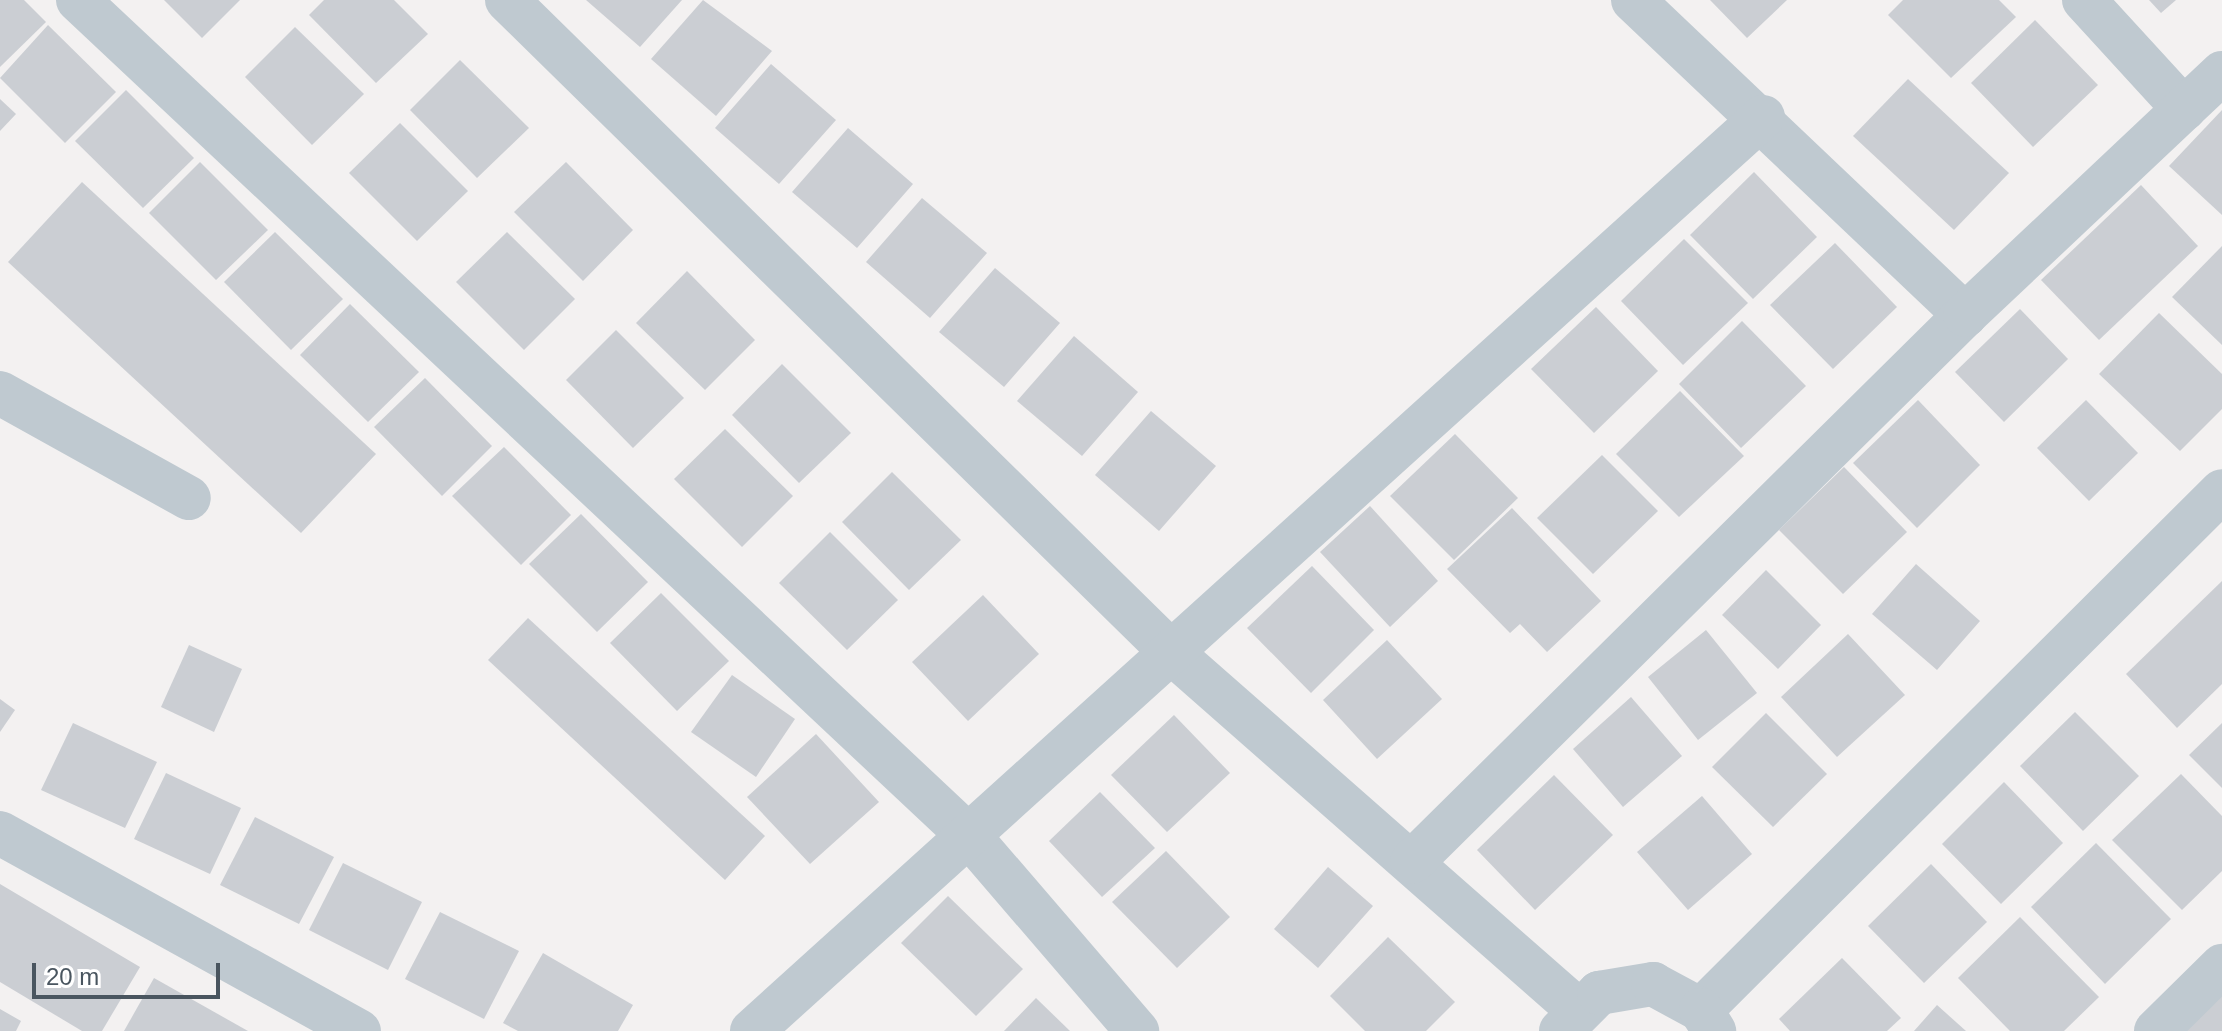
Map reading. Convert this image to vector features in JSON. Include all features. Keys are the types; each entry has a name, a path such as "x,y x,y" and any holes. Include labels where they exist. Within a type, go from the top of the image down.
{"street":[{"path":"78,0 971,838 1137,1031"},
{"path":"507,0 1172,653 1412,862 1569,1020 1599,993 1653,984 1708,1021 2222,491"},
{"path":"1633,0 1763,117 1965,315"},
{"path":"2084,0 2184,109"},
{"path":"1412,862 1965,315 2222,73"},
{"path":"752,1031 971,838 1763,117"},
{"path":"0,393 189,498"},
{"path":"0,834 359,1031"},
{"path":"2156,1031 2222,966"}],"building":[{"path":"0,0 24,0 46,22 0,67"},
{"path":"164,0 240,0 202,38"},
{"path":"324,0 394,0 428,34 376,83 309,15"},
{"path":"586,0 682,0 640,47"},
{"path":"703,0 772,51 716,116 651,59"},
{"path":"1710,0 1787,0 1747,38"},
{"path":"1903,0 1999,0 2016,17 1951,78 1888,15"},
{"path":"2149,0 2176,0 2161,13"},
{"path":"2035,20 2098,85 2033,147 1971,83"},
{"path":"48,25 116,92 65,143 0,78"},
{"path":"295,27 364,94 312,145 245,77"},
{"path":"460,60 529,128 477,178 410,110"},
{"path":"771,64 836,120 779,184 715,128"},
{"path":"1908,79 2009,173 1954,230 1853,136"},
{"path":"126,90 194,158 143,208 75,141"},
{"path":"0,99 16,114 0,131"},
{"path":"2222,110 2222,215 2169,166"},
{"path":"400,123 468,191 417,241 349,173"},
{"path":"848,128 913,184 857,248 792,192"},
{"path":"200,162 268,230 216,280 149,213"},
{"path":"566,162 633,230 583,281 514,212"},
{"path":"1754,172 1817,237 1753,299 1690,235"},
{"path":"82,182 376,454 301,533 8,262"},
{"path":"2141,185 2198,246 2099,340 2041,280"},
{"path":"922,198 987,253 930,318 866,262"},
{"path":"275,232 343,299 291,350 224,282"},
{"path":"507,232 575,299 524,350 456,282"},
{"path":"1684,239 1748,303 1683,365 1621,301"},
{"path":"1835,243 1897,307 1833,369 1770,305"},
{"path":"2222,246 2222,345 2172,297"},
{"path":"995,268 1060,323 1004,387 939,332"},
{"path":"687,271 755,340 705,390 636,323"},
{"path":"350,304 419,372 368,422 300,355"},
{"path":"1596,307 1658,371 1594,433 1531,369"},
{"path":"2020,309 2068,359 2004,422 1955,372"},
{"path":"2159,313 2222,374 2222,409 2180,451 2099,374"},
{"path":"1742,321 1806,386 1741,448 1679,384"},
{"path":"616,330 684,398 633,448 566,380"},
{"path":"1074,336 1138,392 1082,456 1017,401"},
{"path":"782,364 851,433 799,483 732,415"},
{"path":"425,378 492,446 442,496 374,427"},
{"path":"1680,391 1744,456 1679,517 1616,454"},
{"path":"1918,400 1980,465 1917,528 1853,463"},
{"path":"2086,400 2138,453 2089,501 2037,448"},
{"path":"1151,411 1216,466 1159,531 1095,475"},
{"path":"725,429 793,496 742,547 674,479"},
{"path":"1455,434 1518,498 1454,560 1390,496"},
{"path":"504,447 571,515 521,565 452,496"},
{"path":"1602,455 1658,511 1593,574 1537,518"},
{"path":"1844,467 1907,532 1843,594 1779,530"},
{"path":"892,472 961,540 909,590 842,522"},
{"path":"1370,506 1438,581 1390,627 1320,552"},
{"path":"1512,508 1601,601 1547,652 1520,624 1510,633 1447,569"},
{"path":"581,514 648,582 597,632 529,564"},
{"path":"830,532 898,600 847,650 779,583"},
{"path":"1916,564 1980,621 1937,670 1872,614"},
{"path":"1312,566 1374,630 1311,693 1247,628"},
{"path":"1766,570 1821,625 1778,669 1722,615"},
{"path":"2222,581 2222,684 2177,728 2126,674"},
{"path":"661,593 729,661 677,711 610,643"},
{"path":"983,595 1039,654 968,721 912,662"},
{"path":"528,618 765,836 725,880 488,660"},
{"path":"1706,630 1757,693 1698,740 1648,677"},
{"path":"1848,634 1905,695 1837,757 1781,697"},
{"path":"1387,640 1442,699 1377,759 1323,700"},
{"path":"189,645 242,669 214,732 161,707"},
{"path":"732,675 795,719 756,777 691,732"},
{"path":"1631,697 1682,756 1623,807 1573,749"},
{"path":"0,699 15,710 0,732"},
{"path":"2075,712 2139,776 2083,831 2020,766"},
{"path":"1766,713 1827,774 1773,827 1712,767"},
{"path":"1174,715 1230,773 1167,832 1111,775"},
{"path":"73,723 157,762 125,828 41,790"},
{"path":"2222,723 2222,788 2189,755"},
{"path":"816,734 879,802 810,864 747,797"},
{"path":"166,773 241,808 210,874 134,839"},
{"path":"2181,774 2222,816 2222,871 2182,910 2112,840"},
{"path":"1554,775 1613,835 1535,910 1477,850"},
{"path":"2004,782 2063,843 2001,904 1942,844"},
{"path":"1100,792 1155,848 1102,897 1049,841"},
{"path":"1702,796 1752,854 1688,910 1637,852"},
{"path":"255,817 334,857 299,924 220,885"},
{"path":"2096,843 2171,919 2105,984 2031,907"},
{"path":"1166,851 1230,917 1177,968 1112,902"},
{"path":"343,863 422,902 388,970 309,930"},
{"path":"1931,864 1987,922 1924,983 1868,926"},
{"path":"1328,867 1373,906 1318,968 1274,929"},
{"path":"0,884 140,967 102,1031 82,1031 0,982"},
{"path":"948,896 1023,969 976,1016 901,943"},
{"path":"440,912 519,951 484,1019 405,979"},
{"path":"2020,917 2099,997 2064,1031 2010,1031 1958,978"},
{"path":"1388,937 1455,1002 1426,1031 1365,1031 1330,996"},
{"path":"543,953 633,1005 618,1031 518,1031 503,1023"},
{"path":"1842,958 1901,1018 1887,1031 1790,1031 1779,1019"},
{"path":"154,978 248,1031 124,1031"},
{"path":"2222,993 2222,1031 2183,1031"},
{"path":"1036,998 1070,1031 1004,1031"},
{"path":"1937,1005 1966,1031 1914,1031"},
{"path":"0,1009 21,1021 16,1031 0,1031"}]}
